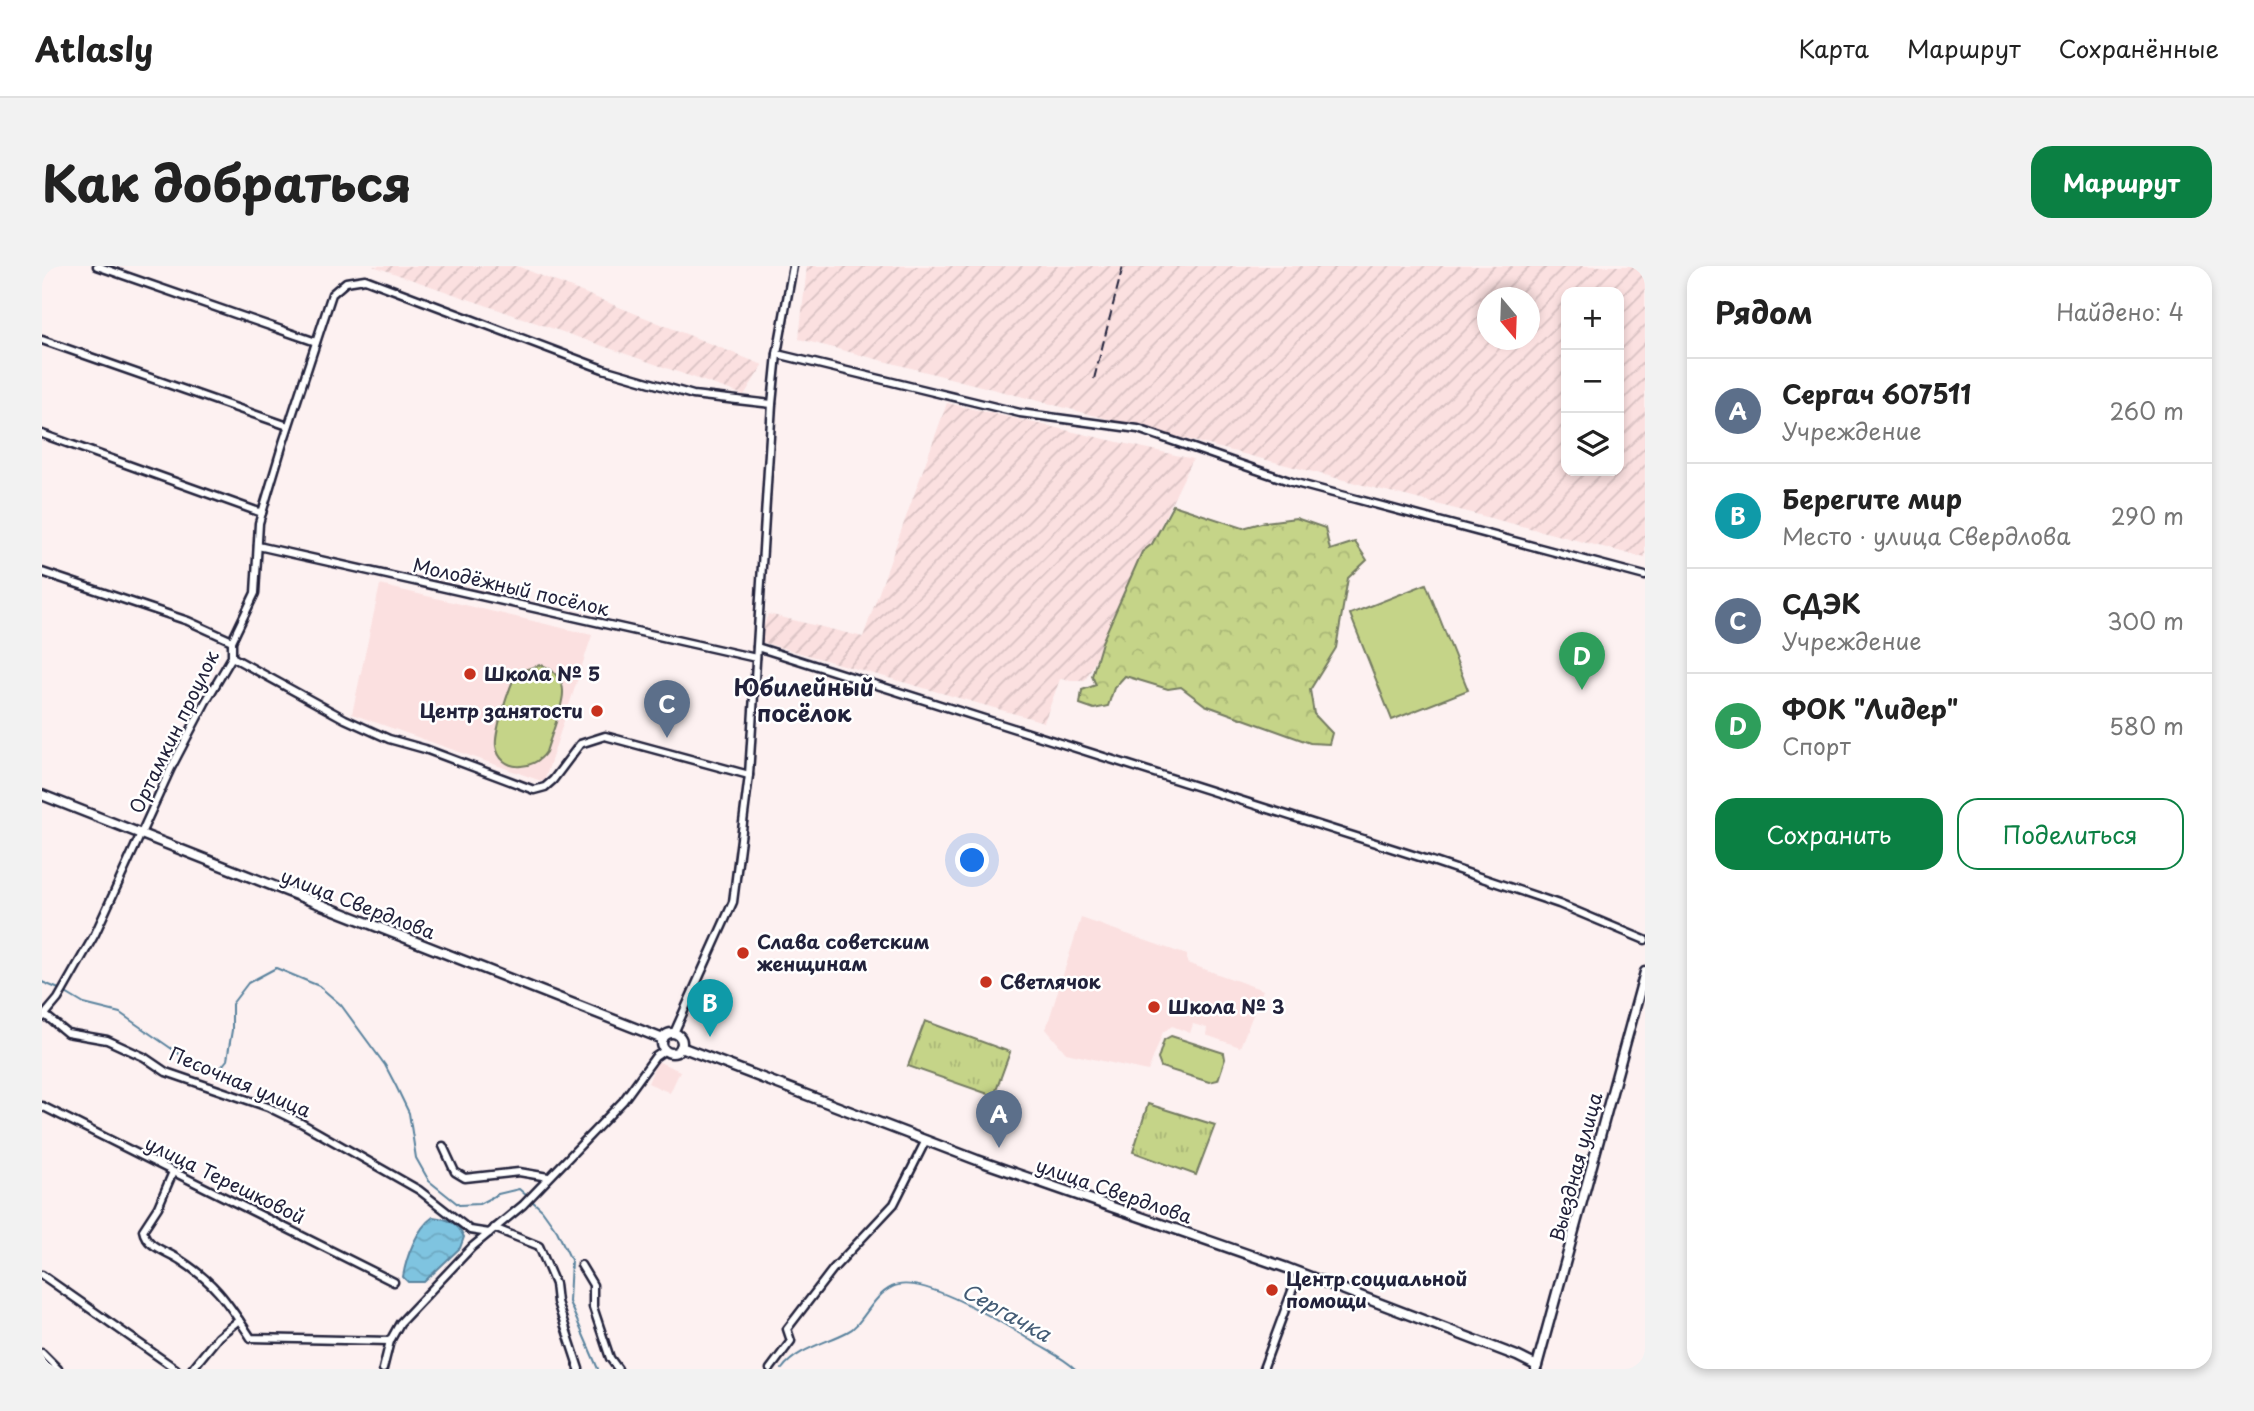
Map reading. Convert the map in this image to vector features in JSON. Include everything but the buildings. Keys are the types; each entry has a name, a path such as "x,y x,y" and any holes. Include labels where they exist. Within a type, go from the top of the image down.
{"street":[{"path":"97,266 316,342"},
{"path":"674,1033 733,902 749,775 772,404 777,354 793,266"},
{"name":"Ортамкин проулок","path":"44,1016 58,999 95,934 171,768 232,657 232,641 255,593 262,513 288,426 332,294 346,282 365,279 603,369 693,395 772,404"},
{"path":"42,340 288,426"},
{"path":"777,354 1020,412 1138,429 1292,482 1645,576"},
{"path":"42,434 262,513"},
{"name":"Молодёжный посёлок","path":"258,546 757,658"},
{"path":"42,572 188,621 232,641"},
{"path":"757,647 1442,864 1559,904 1645,940"},
{"path":"232,657 345,719 389,738 534,790 545,787 553,780 580,744 605,736 749,775"},
{"name":"улица Свердлова","path":"42,795 663,1039"},
{"name":"Выездная улица","path":"1538,1368 1645,972"},
{"name":"Песочная улица","path":"44,1016 67,1033 107,1040 144,1057 166,1072 279,1113 419,1190 470,1230 491,1230 539,1246 555,1284 557,1302 579,1369"},
{"path":"674,1033 679,1036 681,1046 677,1051 671,1053 665,1050 663,1039 667,1034 674,1033"},
{"name":"улица Свердлова","path":"681,1046 979,1161 1299,1272 1517,1356 1538,1368"},
{"path":"383,1369 390,1341 400,1323 472,1247 523,1205 623,1101 655,1056 665,1050"},
{"name":"улица Терешковой","path":"42,1106 394,1282"},
{"path":"769,1369 791,1341 787,1329 833,1269 894,1204 926,1140"},
{"path":"443,1146 455,1172 465,1178 519,1172 548,1177"},
{"path":"173,1172 158,1207 143,1230 144,1236 148,1242 180,1260 211,1283 226,1298 251,1338 390,1341"},
{"path":"581,1265 593,1285 593,1307 610,1358 618,1369"},
{"path":"1263,1369 1299,1272"},
{"path":"42,1275 176,1369"},
{"path":"192,1369 218,1337 239,1320"},
{"path":"42,1353 58,1369"}],"shaded area":[{"path":"373,266 517,266 763,365 744,395"},
{"path":"807,266 1645,266 1645,558 799,339"},
{"path":"947,403 1193,459 1085,681 1060,679 1044,722 758,641 768,614 863,637"},
{"name":"Школа № 5","path":"380,585 592,635 544,782 352,714"},
{"name":"Школа № 3","path":"1081,918 1187,955 1187,963 1263,990 1240,1047 1206,1035 1207,1028 1193,1024 1190,1033 1172,1026 1163,1032 1148,1071 1066,1053 1046,1029"},
{"path":"657,1061 680,1071 670,1093 648,1083"}],"green space":[{"path":"1173,505 1243,528 1296,518 1325,528 1330,550 1355,542 1367,560 1348,578 1336,648 1310,690 1314,714 1332,733 1329,744 1310,743 1205,705 1181,687 1168,689 1125,676 1114,688 1108,706 1094,709 1080,704 1082,690 1096,685 1092,676 1102,642 1142,552 1152,544"},
{"path":"1426,584 1468,690 1392,720 1350,614"},
{"path":"540,665 552,671 563,688 559,714 546,752 541,758 526,766 510,765 499,755 496,746 503,709 517,672"},
{"path":"925,1021 1010,1052 994,1096 908,1066"},
{"path":"1171,1036 1224,1053 1225,1059 1218,1080 1209,1082 1161,1067 1158,1059 1164,1040"},
{"path":"1148,1104 1215,1125 1196,1175 1133,1152"}],"water":[{"path":"433,1217 448,1220 458,1228 464,1237 460,1248 424,1282 408,1282 403,1277 410,1252 422,1228"}],"waterway":[{"name":"Сергачка","path":"64,992 84,1004 120,1013 198,1067 219,1070 227,1060 232,1030 232,1004 248,983 276,968 319,986 341,1005 385,1065 409,1113 416,1158 429,1181 459,1205 479,1204 498,1194 519,1189 527,1196"},
{"name":"Сергачка","path":"42,982 59,989"},
{"name":"Сергачка","path":"531,1200 557,1231 571,1260 569,1302 598,1369"},
{"name":"Сергачка","path":"782,1369 804,1351 853,1328 878,1297 892,1287 906,1284 923,1287 965,1303 1056,1355 1075,1369"}],"railway":[{"path":"1094,379 1123,266"}],"place":[{"name":"Школа № 5","path":"470,674"},
{"name":"ФОК \"Лидер\"","path":"1582,690"},
{"name":"Центр занятости","path":"597,711"},
{"name":"СДЭК","path":"667,738"},
{"name":"Слава советским женщинам","path":"743,953"},
{"name":"Светлячок","path":"986,982"},
{"name":"Школа № 3","path":"1154,1007"},
{"name":"Берегите мир","path":"710,1037"},
{"name":"Сергач 607511","path":"999,1148"},
{"name":"Центр социальной помощи","path":"1272,1290"}],"district":[{"name":"Юбилейный посёлок","path":"804,701"}]}
